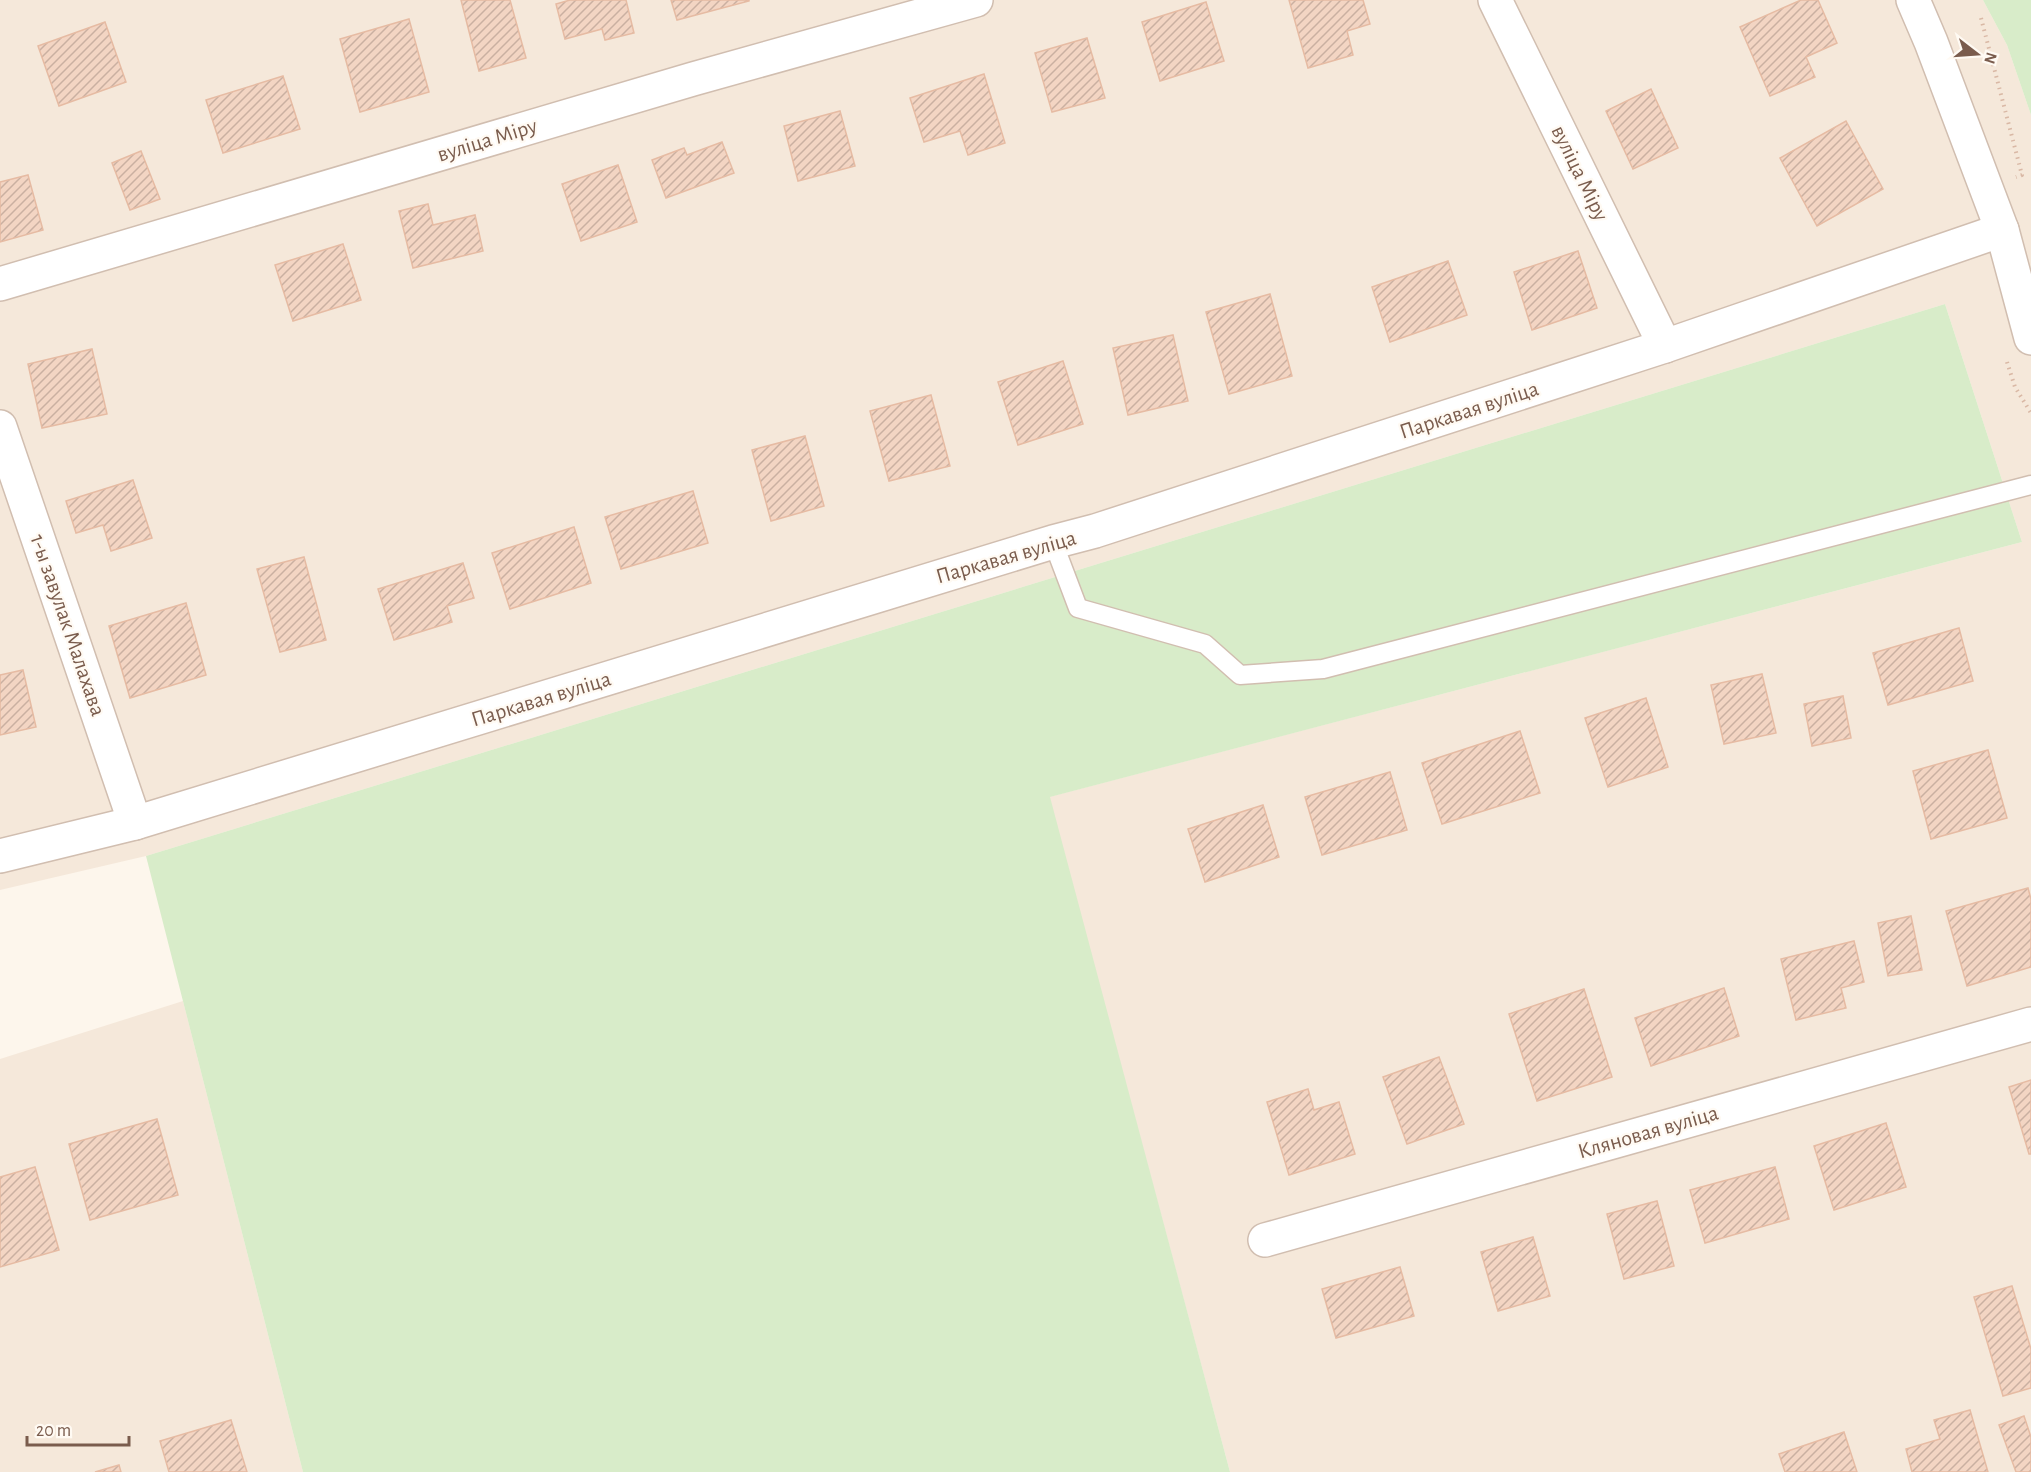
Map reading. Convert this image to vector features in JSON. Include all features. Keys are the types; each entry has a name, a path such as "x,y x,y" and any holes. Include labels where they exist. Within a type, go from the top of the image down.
{"street":[{"name":"вуліца Міру","path":"0,284 693,79 976,0"},
{"name":"вуліца Міру","path":"1495,0 1665,346"},
{"path":"1912,0 1931,42 2002,230 2018,346"},
{"name":"Паркавая вуліца","path":"0,856 135,823 1053,542 1107,528 1665,346 2002,230"},
{"name":"1-ы завулак Малахава","path":"0,427 135,823"},
{"name":"Кляновая вуліца","path":"1265,1240 2031,1024"}],"lane":[{"path":"1053,542 1078,608 1205,644 1240,675 1323,669 2031,485"}],"path":[{"path":"2018,346 2015,387 2031,413"}],"shaded area":[{"path":"0,0 1983,0 2007,45 2031,115 2031,1472 1230,1472 1049,797 2022,542 1945,304 146,856 0,890"},
{"path":"183,1001 303,1472 0,1472 0,1059"}],"green space":[{"path":"1983,0 2031,0 2031,115 2007,45"},
{"path":"1945,304 2022,542 1050,797 1230,1472 303,1472 146,856"}],"building":[{"path":"461,0 510,0 526,58 479,71"},
{"path":"570,0 626,0 634,33 605,40 602,29 565,39 556,4"},
{"path":"671,0 749,0 749,1 677,20"},
{"path":"1289,0 1363,0 1370,24 1347,31 1353,55 1308,68"},
{"path":"1801,0 1818,0 1837,43 1806,57 1815,77 1770,96 1740,27"},
{"path":"1206,2 1224,61 1160,81 1142,22"},
{"path":"409,19 429,92 360,112 340,39"},
{"path":"105,22 126,82 59,106 38,46"},
{"path":"1087,38 1105,98 1052,112 1035,53"},
{"path":"984,74 1005,143 968,155 960,131 924,142 910,98"},
{"path":"283,76 300,129 223,153 206,100"},
{"path":"1651,89 1678,148 1633,169 1606,111"},
{"path":"840,111 855,166 798,181 784,126"},
{"path":"1846,121 1883,189 1817,226 1780,158"},
{"path":"722,142 734,173 666,198 652,160 684,148 687,155"},
{"path":"141,151 160,199 130,210 112,163"},
{"path":"618,165 637,222 581,241 562,184"},
{"path":"28,175 43,230 0,242 0,182"},
{"path":"428,204 433,225 475,215 483,251 413,268 399,211"},
{"path":"343,244 361,300 293,321 275,265"},
{"path":"1578,251 1597,308 1532,330 1514,272"},
{"path":"1448,261 1467,315 1390,342 1372,287"},
{"path":"1270,294 1292,376 1229,394 1206,312"},
{"path":"1173,335 1188,401 1128,415 1113,348"},
{"path":"92,349 107,414 42,428 28,364"},
{"path":"1063,361 1083,424 1018,445 998,382"},
{"path":"931,395 950,466 889,481 870,411"},
{"path":"805,436 824,506 771,521 752,450"},
{"path":"133,480 152,538 111,551 103,525 76,533 66,501"},
{"path":"693,491 708,543 621,569 605,517"},
{"path":"574,527 591,583 510,609 492,553"},
{"path":"304,557 326,640 280,652 257,569"},
{"path":"463,563 474,598 447,606 452,622 394,640 378,589"},
{"path":"186,603 206,675 130,698 109,626"},
{"path":"1959,628 1973,681 1888,705 1873,653"},
{"path":"23,670 36,727 0,735 0,675"},
{"path":"1762,674 1776,733 1724,744 1711,685"},
{"path":"1843,696 1851,738 1812,746 1804,704"},
{"path":"1646,698 1668,767 1608,787 1585,718"},
{"path":"1520,731 1540,793 1442,824 1422,763"},
{"path":"1988,750 2007,818 1931,839 1913,771"},
{"path":"1390,772 1407,830 1322,855 1305,797"},
{"path":"1263,805 1279,857 1205,882 1188,829"},
{"path":"2028,888 2031,899 2031,967 1967,986 1946,911"},
{"path":"1911,916 1922,970 1888,976 1878,923"},
{"path":"1854,941 1864,982 1841,988 1846,1008 1796,1020 1781,959"},
{"path":"1724,988 1739,1036 1651,1066 1635,1018"},
{"path":"1584,989 1612,1077 1537,1101 1509,1014"},
{"path":"1439,1057 1464,1124 1407,1144 1383,1077"},
{"path":"2031,1080 2031,1154 2029,1154 2009,1087"},
{"path":"1308,1089 1314,1110 1339,1102 1355,1154 1289,1175 1267,1102"},
{"path":"157,1119 178,1195 90,1220 69,1144"},
{"path":"1886,1123 1906,1187 1834,1210 1814,1146"},
{"path":"35,1167 59,1250 0,1267 0,1177"},
{"path":"1775,1167 1789,1219 1705,1243 1690,1190"},
{"path":"1657,1201 1674,1266 1624,1279 1607,1214"},
{"path":"1533,1237 1550,1296 1498,1311 1481,1252"},
{"path":"1400,1267 1414,1316 1336,1338 1322,1289"},
{"path":"2012,1286 2031,1349 2031,1388 2003,1396 1974,1297"},
{"path":"1970,1410 1988,1472 1912,1472 1906,1449 1940,1439 1934,1420"},
{"path":"2024,1416 2031,1437 2031,1472 2016,1472 1999,1425"},
{"path":"231,1420 247,1472 169,1472 160,1441"},
{"path":"1844,1432 1857,1472 1785,1472 1779,1454"},
{"path":"119,1465 121,1472 95,1472"}]}
